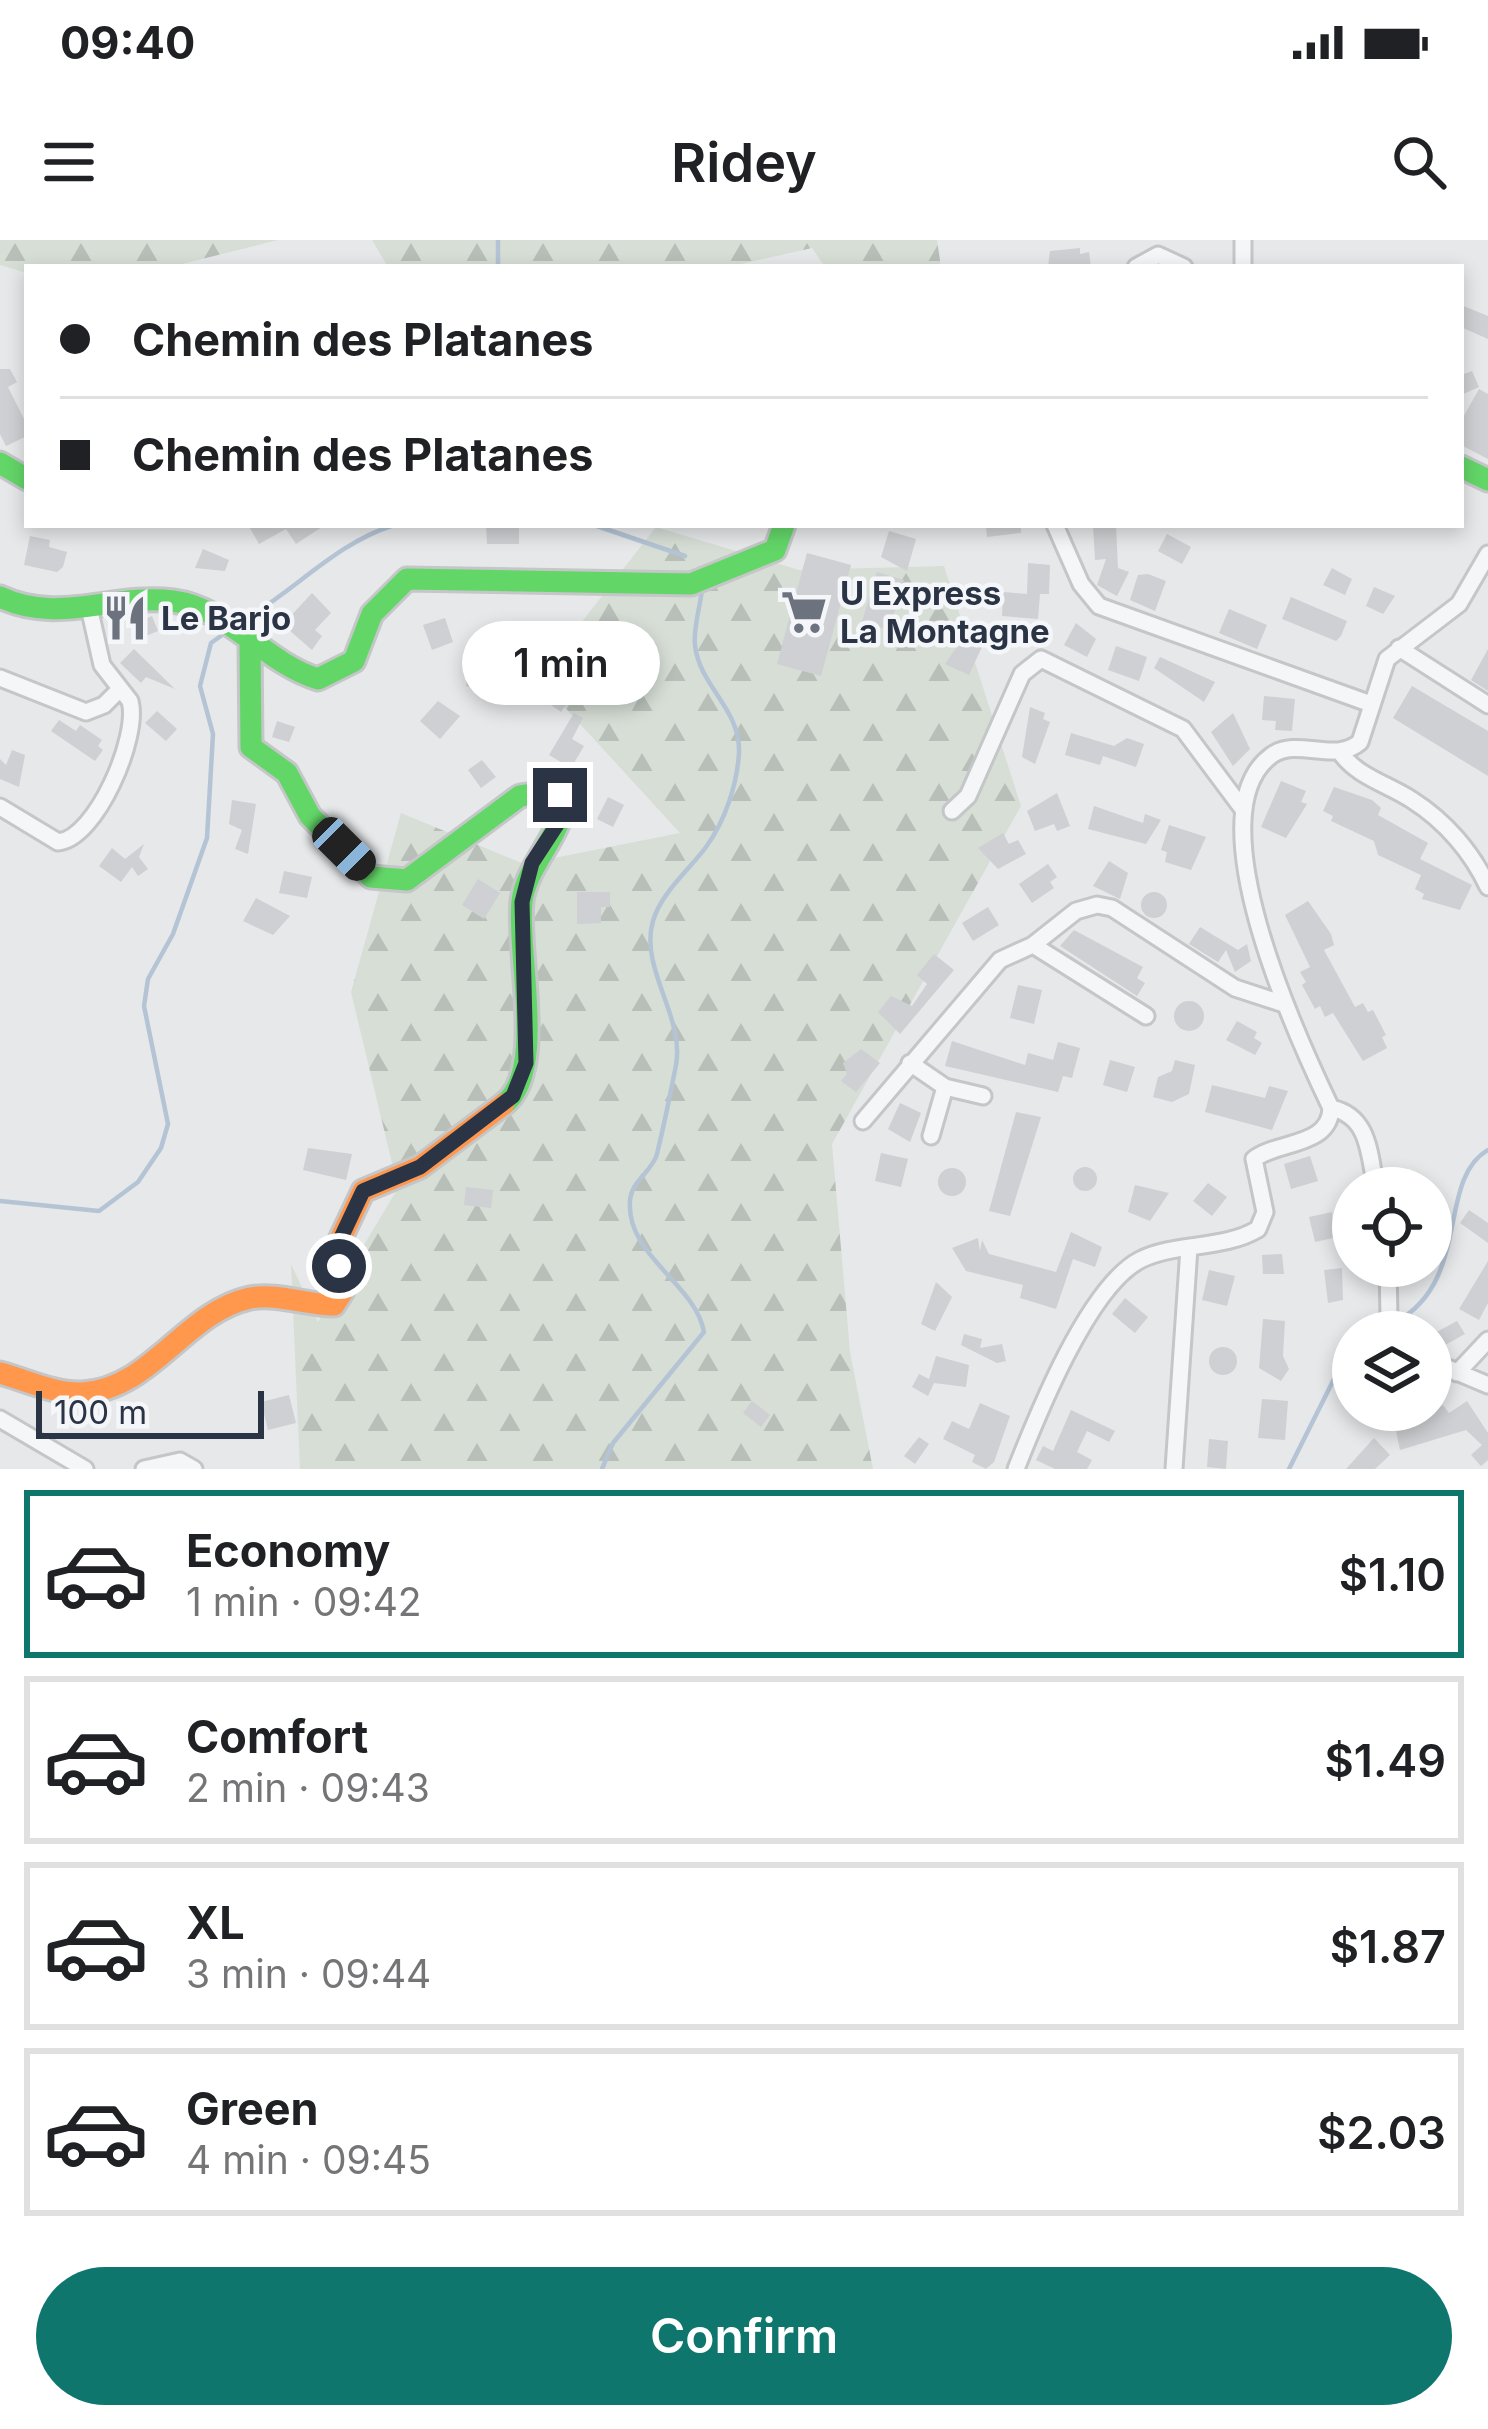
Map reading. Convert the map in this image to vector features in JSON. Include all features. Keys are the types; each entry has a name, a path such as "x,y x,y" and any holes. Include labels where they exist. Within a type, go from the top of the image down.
{"street":[{"path":"1142,264 1158,255 1178,264"},
{"path":"0,597 50,610 176,601 234,632 281,667 318,679 354,661 372,614 407,579 692,584 721,577 775,550 783,528"},
{"path":"1056,528 1081,584 1099,606 1371,704"},
{"path":"1016,1469 1043,1398 1117,1279 1139,1261 1258,1229 1265,1212 1254,1159 1312,1137 1326,1125 1331,1108 1284,1004 1242,846 1242,808 1270,756 1281,750 1340,752 1360,742 1388,659 1459,604 1488,554"},
{"path":"0,807 58,842 88,828 128,742 133,713 102,665 88,607"},
{"path":"0,1373 81,1394 114,1386 186,1332 253,1297 302,1306 334,1305 343,1291 338,1244 363,1191 420,1167 499,1109 522,1079 522,902 532,863 564,814 563,798 537,794 509,802 407,880 371,877 310,816 287,773 251,747 234,632"},
{"path":"1399,648 1488,705"},
{"path":"952,811 968,796 1025,669 1041,659 1183,728 1242,808"},
{"path":"0,678 86,712 104,705 118,690"},
{"path":"1340,752 1347,762 1413,800 1455,836 1488,887"},
{"path":"863,1121 1000,960 1033,945 1076,911 1097,904 1235,988 1284,1004"},
{"path":"1033,945 1146,1016"},
{"path":"910,1064 945,1087 983,1096"},
{"path":"932,1136 945,1087"},
{"path":"1331,1108 1346,1111 1363,1126 1372,1167"},
{"path":"1174,1469 1189,1248"},
{"path":"1457,1373 1488,1340"},
{"path":"1452,1370 1488,1385"},
{"path":"0,1419 85,1469"},
{"path":"144,1469 180,1462 194,1469"}],"green space":[{"path":"0,240 278,240 182,264 24,264 24,272 0,265"},
{"path":"372,240 937,240 941,264 823,264 812,248 741,264 386,264"},
{"path":"655,528 799,570 944,566 1021,806 832,1144 850,1352 873,1469 300,1469 291,1264 318,1322 398,1188 351,992 401,813 524,864 680,833 538,678"}],"building":[{"path":"1080,248 1080,254 1089,252 1091,264 1048,264 1050,251"},
{"path":"1464,306 1488,316 1488,339 1464,328"},
{"path":"0,369 10,369 17,382 8,387 24,419 24,437 6,446 0,434"},
{"path":"1472,371 1479,387 1464,394 1464,374"},
{"path":"1479,389 1488,394 1488,459 1464,447 1464,416"},
{"path":"250,528 320,528 296,544 286,529 259,544"},
{"path":"486,528 519,528 519,544 487,544"},
{"path":"986,528 1021,528 1021,533 987,537"},
{"path":"1093,528 1116,528 1118,568 1129,572 1117,596 1097,585 1106,559 1095,560"},
{"path":"889,531 916,539 907,571 881,557"},
{"path":"1167,534 1191,547 1182,564 1158,551"},
{"path":"30,536 50,540 49,547 67,552 63,567 57,572 24,565"},
{"path":"203,549 229,560 225,571 195,568"},
{"path":"807,553 851,565 821,676 777,664"},
{"path":"1028,563 1050,565 1049,594 1040,594 1038,619 1002,616 1003,592 1027,594"},
{"path":"1332,568 1352,579 1345,595 1323,585"},
{"path":"877,572 904,580 889,630 862,622"},
{"path":"1138,575 1166,581 1155,611 1130,600"},
{"path":"1374,587 1395,596 1383,614 1366,606"},
{"path":"312,593 331,613 315,630 322,636 312,650 289,630 292,626 286,621"},
{"path":"1291,597 1347,621 1341,636 1336,641 1282,619"},
{"path":"1229,609 1267,625 1257,649 1219,633"},
{"path":"152,616 158,631 141,638 135,623"},
{"path":"445,618 453,642 432,650 423,625"},
{"path":"1076,623 1096,639 1087,657 1064,645"},
{"path":"963,638 982,647 969,675 945,664"},
{"path":"1116,646 1147,657 1139,681 1108,670"},
{"path":"134,649 175,689 146,677 141,683 120,663"},
{"path":"1488,649 1488,691 1471,680"},
{"path":"1160,657 1215,682 1204,702 1154,668"},
{"path":"470,666 491,670 490,676 514,685 508,698 466,686"},
{"path":"542,669 562,683 555,693 568,702 561,712 528,689"},
{"path":"1412,686 1488,731 1488,776 1393,718"},
{"path":"1264,696 1295,699 1292,731 1275,730 1276,721 1262,720"},
{"path":"438,701 460,716 440,739 420,721"},
{"path":"1030,707 1045,713 1043,719 1050,722 1035,764 1022,757"},
{"path":"157,711 177,729 166,741 145,723"},
{"path":"574,713 583,718 572,739 584,746 571,768 549,755"},
{"path":"1233,713 1250,749 1233,766 1211,732"},
{"path":"59,720 76,731 80,725 102,740 98,746 103,750 95,761 51,731"},
{"path":"277,721 295,727 289,742 272,737"},
{"path":"1071,733 1114,746 1127,738 1144,744 1136,767 1103,756 1100,765 1065,755"},
{"path":"12,750 25,755 19,787 0,779 0,759 6,765"},
{"path":"482,760 496,777 481,788 468,770"},
{"path":"1281,781 1306,791 1301,802 1307,804 1286,838 1261,827"},
{"path":"1334,787 1372,800 1381,808 1378,815 1428,843 1420,859 1472,885 1460,910 1422,899 1424,894 1415,889 1421,875 1378,855 1374,841 1331,821 1333,816 1323,811"},
{"path":"1057,793 1070,826 1057,831 1054,824 1035,831 1027,811"},
{"path":"608,797 624,805 613,827 597,819"},
{"path":"232,800 256,804 248,854 235,849 242,830 229,824"},
{"path":"1094,806 1143,823 1145,814 1161,820 1146,844 1088,829"},
{"path":"1169,825 1206,837 1191,870 1165,862 1167,852 1161,850"},
{"path":"1003,833 1009,844 1018,840 1026,854 998,869 978,848"},
{"path":"144,844 139,857 148,869 138,876 132,867 121,882 99,866 112,848 125,859"},
{"path":"1109,861 1128,873 1120,899 1093,886"},
{"path":"1048,864 1057,877 1050,882 1054,888 1032,903 1019,884"},
{"path":"284,871 312,877 307,898 279,893"},
{"path":"478,879 500,893 484,919 462,905"},
{"path":"577,892 610,892 610,907 601,907 601,923 577,924"},
{"path":"1154,892 1167,905 1154,918 1141,905"},
{"path":"256,898 290,916 273,935 243,921"},
{"path":"1308,901 1331,934 1334,945 1324,950 1355,1007 1363,1003 1368,1012 1373,1010 1386,1035 1382,1037 1387,1048 1363,1061 1333,1013 1325,1017 1320,1006 1315,1009 1302,985 1306,982 1300,972 1310,967 1285,915"},
{"path":"988,907 999,925 973,941 962,923"},
{"path":"1200,927 1238,950 1247,944 1251,961 1235,972 1226,950 1218,962 1189,944"},
{"path":"1074,930 1143,967 1137,978 1145,983 1137,996 1060,946"},
{"path":"934,954 954,970 900,1034 878,1012 891,996 912,1006 927,984 917,975"},
{"path":"1018,985 1042,990 1034,1024 1010,1018"},
{"path":"1189,1001 1200,1005 1204,1016 1200,1027 1189,1031 1178,1027 1174,1016 1178,1005"},
{"path":"1237,1021 1257,1032 1254,1038 1262,1043 1255,1055 1226,1040"},
{"path":"952,1041 1025,1065 1028,1053 1053,1060 1058,1042 1080,1048 1072,1078 1063,1076 1058,1092 945,1066"},
{"path":"861,1049 880,1063 856,1092 841,1081 847,1074 843,1063"},
{"path":"1110,1060 1135,1067 1127,1092 1103,1085"},
{"path":"1175,1060 1195,1065 1189,1094 1172,1102 1153,1097 1158,1077 1172,1071"},
{"path":"1212,1085 1265,1098 1269,1086 1288,1091 1272,1130 1205,1112"},
{"path":"900,1103 921,1113 910,1142 888,1129"},
{"path":"1016,1112 1041,1117 1010,1216 989,1211"},
{"path":"308,1148 352,1154 346,1180 303,1170"},
{"path":"881,1153 908,1159 901,1187 875,1181"},
{"path":"1310,1156 1318,1181 1291,1189 1284,1164"},
{"path":"1085,1167 1094,1170 1094,1188 1085,1191 1076,1188 1073,1179 1076,1170"},
{"path":"952,1168 962,1172 966,1182 962,1192 952,1196 942,1192 938,1182 942,1172"},
{"path":"1208,1183 1227,1197 1212,1216 1193,1201"},
{"path":"1135,1185 1169,1193 1150,1221 1128,1212"},
{"path":"466,1187 493,1190 491,1208 464,1205"},
{"path":"1469,1210 1488,1223 1488,1243 1460,1223"},
{"path":"1332,1212 1332,1238 1315,1242 1309,1217"},
{"path":"1071,1232 1102,1247 1095,1267 1073,1259 1056,1309 1020,1298 1023,1285 966,1271 952,1248 978,1238 980,1251 982,1240 989,1254 1056,1272"},
{"path":"1282,1254 1284,1274 1263,1274 1262,1255"},
{"path":"1488,1261 1488,1303 1479,1320 1459,1309"},
{"path":"1332,1269 1332,1287 1343,1287 1343,1300 1328,1303 1324,1270"},
{"path":"1209,1270 1235,1276 1227,1306 1202,1300"},
{"path":"936,1282 952,1297 935,1331 921,1324"},
{"path":"1125,1298 1148,1317 1135,1333 1112,1314"},
{"path":"1263,1319 1285,1321 1283,1356 1289,1369 1281,1381 1259,1368"},
{"path":"1457,1321 1465,1334 1452,1341 1452,1324"},
{"path":"964,1334 982,1339 980,1348 1002,1344 1006,1361 997,1363 961,1345"},
{"path":"1223,1347 1233,1351 1237,1361 1233,1371 1223,1375 1213,1371 1209,1361 1213,1351"},
{"path":"936,1356 969,1365 966,1387 934,1383 928,1396 912,1387 919,1374 929,1379"},
{"path":"289,1395 296,1423 268,1430 261,1402"},
{"path":"1262,1399 1288,1401 1285,1440 1258,1438"},
{"path":"752,1401 770,1415 761,1427 743,1413"},
{"path":"1467,1401 1488,1433 1488,1460 1481,1466 1471,1455 1482,1445 1466,1430 1400,1450 1396,1431 1452,1431 1452,1411"},
{"path":"980,1403 1010,1416 994,1462 986,1469 972,1462 975,1455 943,1439 952,1421 969,1429"},
{"path":"1071,1410 1115,1431 1109,1442 1087,1431 1077,1452 1092,1460 1087,1469 1055,1469 1036,1460 1043,1446 1053,1451"},
{"path":"919,1437 929,1444 915,1464 904,1456"},
{"path":"1374,1438 1390,1455 1375,1469 1346,1469"},
{"path":"1209,1439 1228,1441 1226,1469 1207,1467"}],"waterway":[{"path":"498,240 498,264"},
{"path":"239,623 333,556 386,528"},
{"path":"603,528 685,556"},
{"path":"602,1469 613,1443 704,1332 688,1299 639,1238 630,1201 657,1154 676,1065 674,1029 652,957 653,921 669,891 719,826 738,765 734,723 698,660 696,625 702,590"},
{"path":"0,1201 99,1211 138,1182 161,1148 168,1124 144,1006 148,979 173,934 207,838 213,734 200,686 211,643 225,633"},
{"path":"1411,1311 1435,1282 1462,1184 1472,1164 1488,1150"},
{"path":"1289,1469 1332,1383"}],"traffic: fast":[{"path":"0,463 24,477"},
{"path":"1464,468 1488,480"},
{"path":"0,597 43,608 151,600 193,606 318,679 354,661 372,614 407,579 691,584 775,550 783,528"},
{"path":"250,644 251,747 287,773 310,816 371,877 407,880 520,796 541,793 563,798 558,824 522,901 527,1039 517,1088 504,1104"}],"traffic: slow":[{"path":"0,1373 61,1391 106,1389 128,1379 227,1306 260,1297 334,1305 343,1291 338,1244 363,1191 420,1167 504,1104"}],"place":[{"name":"U Express La Montagne","path":"804,612"},
{"name":"Le Barjo","path":"125,618"}],"route":[{"path":"339,1266 338,1244 363,1191 420,1167 499,1109 522,1079 526,1063 522,902 532,863 564,814 566,801 560,795"}]}
